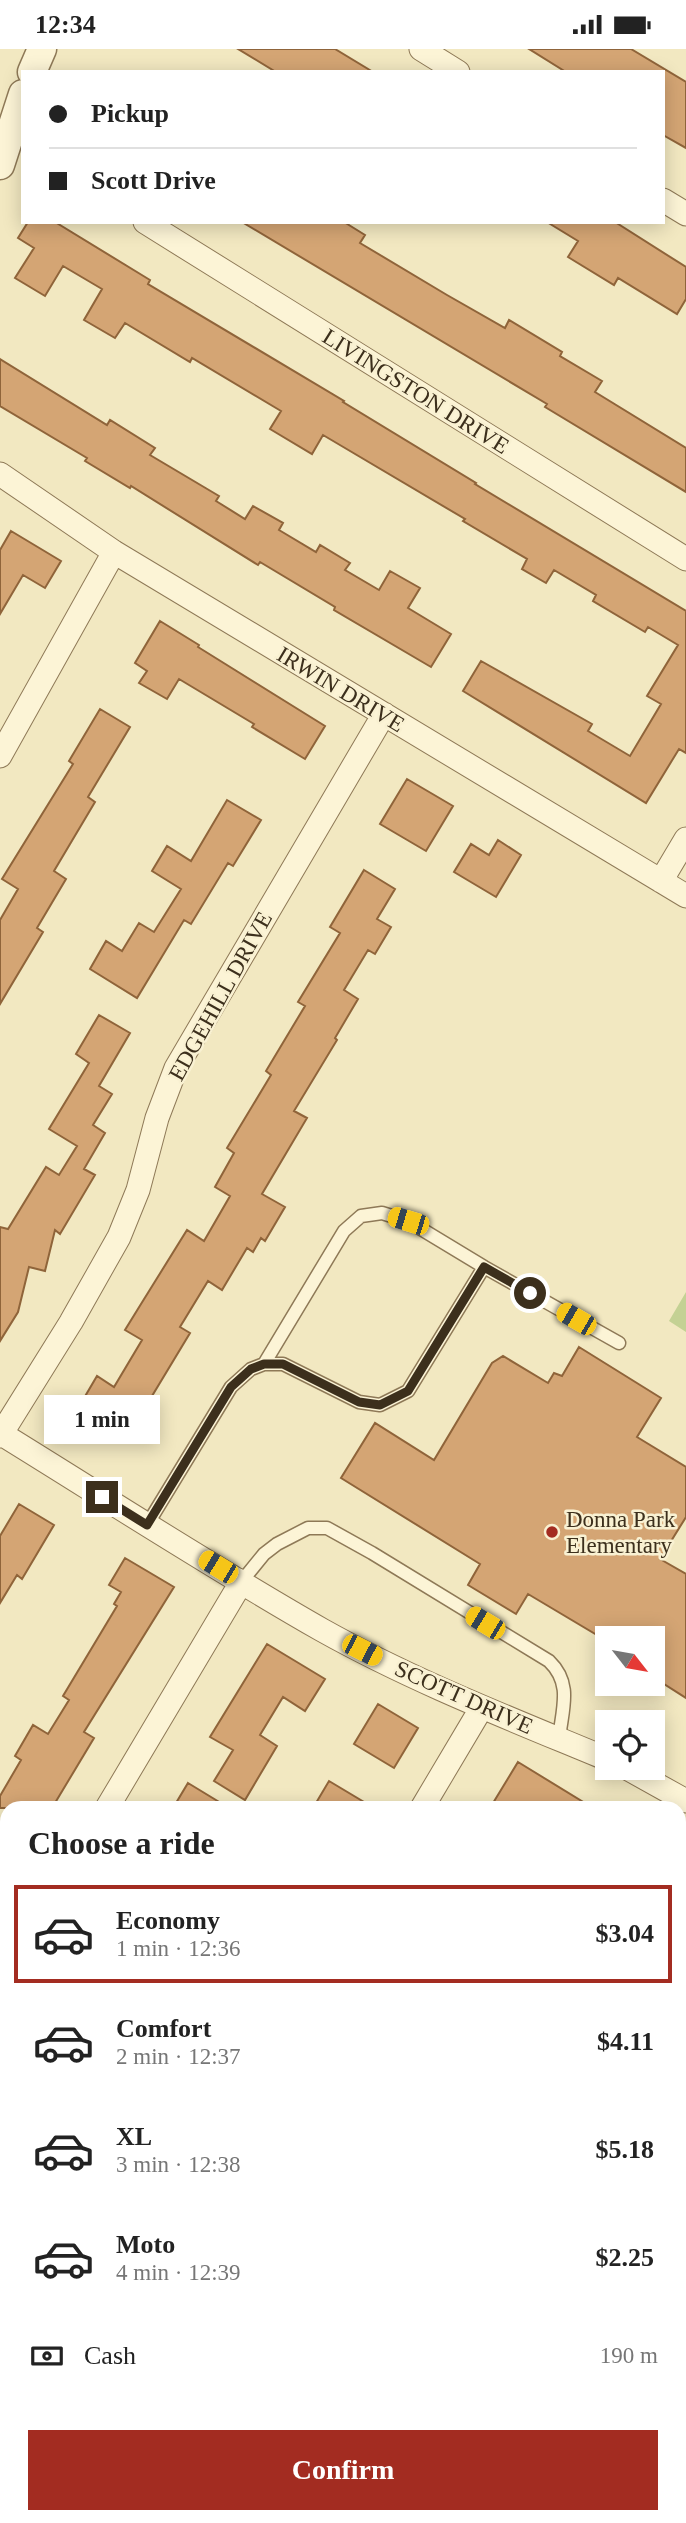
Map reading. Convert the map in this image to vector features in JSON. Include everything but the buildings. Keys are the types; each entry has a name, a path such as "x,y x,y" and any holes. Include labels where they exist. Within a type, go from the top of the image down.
{"street":[{"path":"33,70 41,49"},
{"path":"421,49 455,70"},
{"path":"0,165 11,139 21,102"},
{"path":"665,201 686,214"},
{"name":"LIVINGSTON DRIVE","path":"148,224 686,559"},
{"name":"IRWIN DRIVE","path":"0,474 114,552 686,896"},
{"path":"0,756 114,552"},
{"name":"EDGEHILL DRIVE","path":"0,1434 71,1322 119,1237 138,1190 157,1118 176,1068 384,715"},
{"path":"661,881 686,839"},
{"name":"SCOTT DRIVE","path":"0,1434 334,1636 400,1670 595,1754"},
{"path":"111,1801 242,1581"},
{"path":"426,1801 482,1707"},
{"path":"648,1780 686,1801"}],"lane":[{"path":"264,1364 344,1231 361,1216 382,1213 408,1221 619,1343"},
{"path":"147,1525 231,1387 251,1369 264,1364 283,1364 359,1402 380,1405 408,1391 484,1267"},
{"path":"242,1581 264,1554 277,1544 308,1528 327,1528 549,1661 560,1671 565,1687 559,1739"}],"green space":[{"path":"686,1292 686,1332 669,1321"}],"place":[{"name":"Donna Park Elementary","path":"552,1532"}],"route":[{"path":"102,1497 147,1525 231,1387 251,1369 264,1364 283,1364 359,1402 380,1405 408,1391 484,1267 530,1293"}]}
